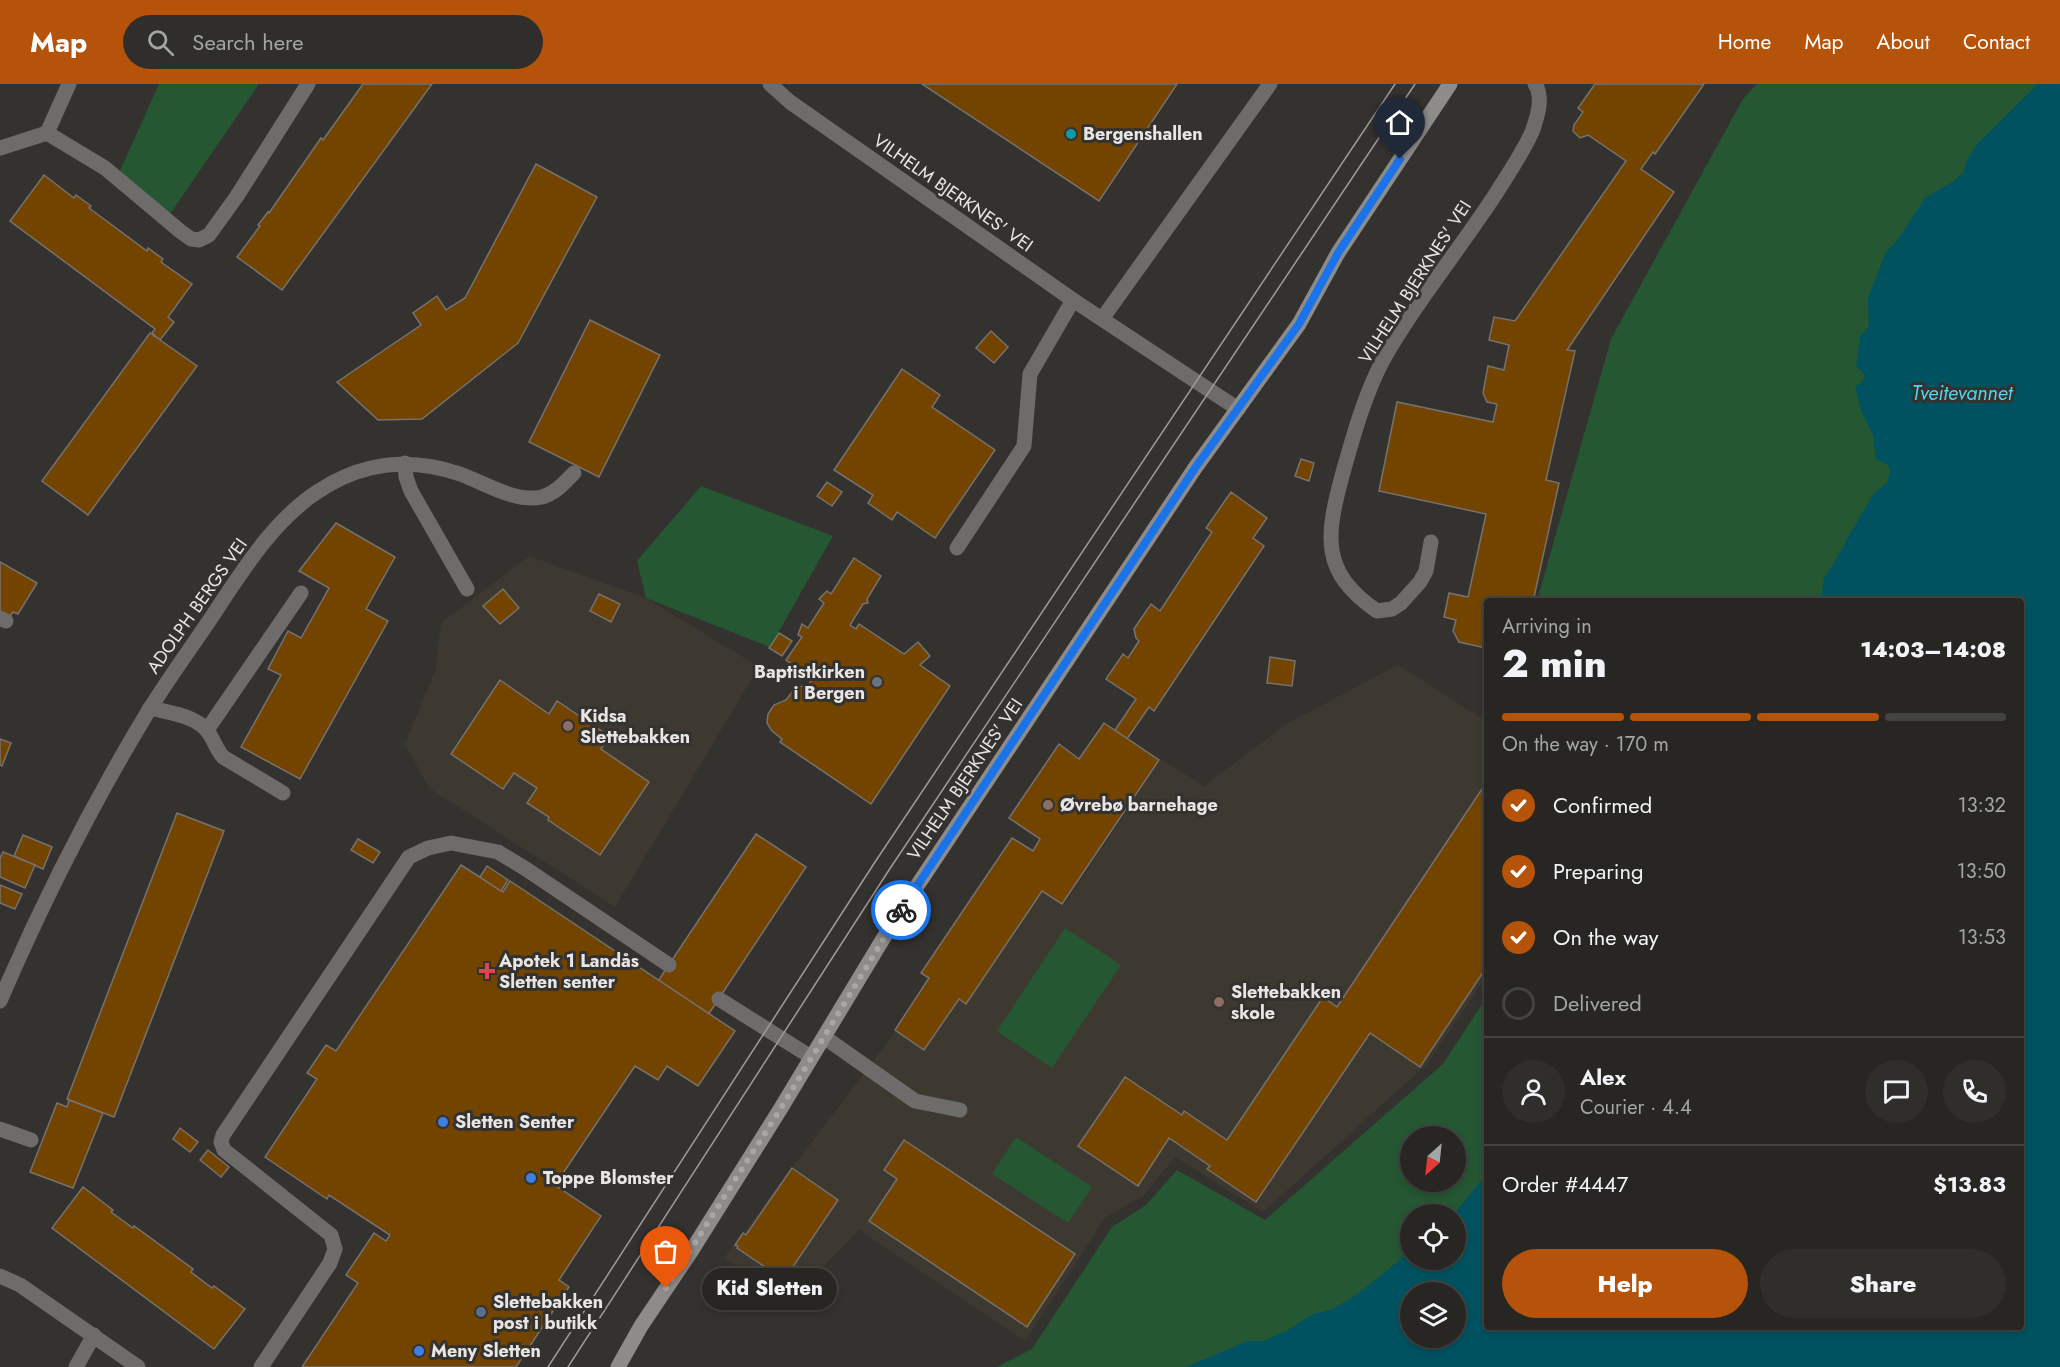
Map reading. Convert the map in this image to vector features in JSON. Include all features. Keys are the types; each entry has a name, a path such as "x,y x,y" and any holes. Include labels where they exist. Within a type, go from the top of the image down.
{"main road":[{"name":"VILHELM BJERKNES' VEI","path":"619,1365 641,1326 692,1250 895,919 1195,468 1299,324 1338,253 1450,84"}],"street":[{"path":"46,134 69,84"},
{"path":"0,148 46,134 105,168 180,231 191,239 199,240 209,235 237,196 308,84"},
{"name":"VILHELM BJERKNES' VEI","path":"770,84 790,102 1073,300 1238,409"},
{"path":"1102,319 1270,84"},
{"name":"VILHELM BJERKNES' VEI","path":"1431,542 1426,571 1419,582 1401,603 1392,609 1377,611 1357,598 1343,582 1335,568 1331,548 1336,500 1357,422 1383,361 1524,148 1537,116 1540,101 1538,87 1535,84"},
{"path":"957,548 1024,446 1029,374 1073,300"},
{"path":"405,463 406,477 411,491 467,589"},
{"name":"ADOLPH BERGS VEI","path":"0,1001 41,909 150,708 254,556 294,511 317,492 345,477 370,468 405,463 433,466 520,497 540,497 555,492 574,473"},
{"path":"207,730 301,593"},
{"path":"150,708 193,720 207,730 215,748 223,757 283,793"},
{"path":"261,1367 330,1263 335,1249 331,1234 224,1150 221,1142 223,1135 409,857 418,851 451,843 498,852 669,964"},
{"path":"722,1001 811,1057"},
{"path":"824,1037 915,1101 960,1110"},
{"path":"0,1129 31,1140"},
{"path":"0,1276 20,1285 138,1367"},
{"path":"76,1367 94,1335"}],"shaded area":[{"name":"Kidsa Slettebakken","path":"529,556 646,598 759,667 615,907 429,788 405,744 436,668 441,623"},
{"name":"Slettebakken skole","path":"1398,665 1484,720 1484,980 1426,1065 1263,1212 1175,1157 1143,1196 1105,1218 1025,1341 859,1230 790,1300 724,1258 896,1031 925,1050 959,1000 967,1004 1042,892 1064,905 1161,759 1204,786 1288,723"}],"green space":[{"path":"159,84 259,84 170,214 119,173"},
{"path":"1757,84 2060,84 2060,1367 997,1367 1032,1349 1112,1227 1146,1205 1177,1170 1265,1220 1443,1064 1484,1001 1484,1330 2024,1330 2024,598 1538,598 1611,339 1743,99"},
{"path":"701,486 833,536 770,647 646,598 637,561"},
{"path":"1065,928 1121,965 1052,1068 997,1031"},
{"path":"1016,1137 1092,1187 1068,1223 992,1174"}],"water":[{"name":"Tveitevannet","path":"2038,84 2060,84 2060,1367 1186,1367 1247,1341 1264,1341 1288,1330 1313,1314 1333,1309 1359,1293 1400,1260 1400,1270 1466,1270 1466,1204 1462,1204 1484,1177 1484,1330 2024,1330 2024,598 1821,598 1824,578 1874,493 1887,483 1890,471 1888,465 1876,459 1873,435 1861,411 1855,386 1862,383 1865,375 1856,366 1860,337 1869,326 1868,298 1886,252 1896,242 1925,198 1954,181 1964,172 1965,164 1976,145"}],"building":[{"path":"363,84 432,84 282,290 237,257 321,138 323,140"},
{"name":"Bergenshallen","path":"922,84 1177,84 1099,201"},
{"path":"1595,84 1704,84 1655,154 1653,152 1641,169 1674,192 1567,350 1575,351 1546,480 1559,483 1534,598 1484,598 1484,648 1459,642 1453,631 1456,620 1444,617 1449,593 1468,597 1486,514 1379,491 1397,402 1493,422 1497,404 1487,402 1483,393 1488,366 1504,370 1509,345 1489,340 1494,317 1515,321 1626,161 1588,135 1580,138 1573,131 1574,125 1583,112 1578,108"},
{"path":"536,164 597,197 518,343 422,419 378,420 337,382 421,325 413,313 437,296 446,310 465,298"},
{"path":"44,175 74,198 76,195 91,206 89,208 147,251 148,248 163,259 161,262 192,284 168,317 174,322 160,340 152,333 155,329 10,221"},
{"path":"590,320 660,355 599,477 529,442"},
{"path":"991,331 1008,347 994,363 976,348"},
{"path":"150,333 197,366 88,515 42,481"},
{"path":"902,369 940,395 932,407 995,450 935,538 897,512 892,520 868,503 873,495 834,470"},
{"path":"1301,459 1314,463 1309,481 1295,476"},
{"path":"827,482 842,492 832,506 817,496"},
{"path":"1231,492 1267,518 1253,538 1264,546 1154,711 1149,707 1127,739 1115,730 1136,699 1106,679 1123,654 1128,658 1139,641 1134,629 1151,604 1160,611 1212,532 1206,528"},
{"path":"336,523 395,557 366,609 388,621 300,779 241,747 281,675 268,669 288,631 301,638 329,588 299,571"},
{"name":"Baptistkirken i Bergen","path":"854,558 881,576 867,599 868,603 863,604 850,625 856,629 859,624 904,654 918,642 930,656 920,665 950,686 871,804 780,742 782,739 772,731 767,723 768,714 774,705 786,700 797,686 807,687 813,678 786,660 802,637 798,635 802,624 808,628 824,603 819,599 827,591 831,594"},
{"path":"0,562 37,583 18,614 13,612 9,618 0,612"},
{"path":"503,589 519,608 500,624 483,606"},
{"path":"599,594 620,604 611,622 590,611"},
{"path":"779,633 792,641 782,656 769,648"},
{"path":"1270,657 1295,661 1292,686 1267,683"},
{"path":"500,680 549,714 557,701 609,736 601,749 649,782 600,855 527,803 537,788 514,773 503,789 451,754"},
{"path":"1104,723 1159,760 1062,904 1042,891 966,1004 959,999 924,1050 895,1030 929,978 921,973 1012,838 1033,851 1040,839 1009,818 1059,744 1079,759"},
{"path":"0,739 11,743 2,766 0,765"},
{"path":"1484,786 1484,971 1420,1067 1370,1033 1256,1202 1207,1169 1210,1166 1169,1138 1138,1186 1078,1146 1125,1077 1182,1115 1184,1111 1227,1140 1323,997 1337,1007"},
{"path":"177,813 224,831 114,1117 67,1099"},
{"path":"756,834 806,867 708,1015 658,981"},
{"path":"23,835 52,847 43,869 14,856"},
{"path":"358,839 380,852 373,863 351,850"},
{"path":"3,852 35,865 25,888 0,877 0,858"},
{"name":"Sletten Senter","path":"461,865 503,892 510,881 735,1031 698,1086 667,1066 658,1080 635,1066 555,1185 601,1216 559,1280 569,1287 516,1367 302,1367 358,1283 346,1275 374,1233 386,1241 390,1235 329,1195 327,1199 265,1157 317,1079 307,1073 326,1045 336,1051"},
{"path":"487,866 508,880 501,891 480,877"},
{"path":"0,885 22,894 15,909 0,903"},
{"path":"69,1100 103,1113 73,1188 30,1172 57,1103 67,1107"},
{"path":"180,1128 198,1142 190,1152 173,1139"},
{"path":"904,1140 1075,1254 1027,1327 869,1221 897,1179 884,1170"},
{"path":"208,1150 229,1167 221,1177 200,1160"},
{"path":"792,1168 838,1200 784,1280 735,1245 743,1233 746,1235"},
{"path":"83,1187 113,1210 111,1212 193,1269 191,1272 212,1288 214,1286 245,1309 214,1349 52,1228"}],"tram line":[{"path":"548,1367 875,862 1395,84"},
{"path":"568,1367 889,870 1415,84"}],"way so far":[{"path":"666,1288 781,1108 901,910"}],"place":[{"name":"Bergenshallen","path":"1071,134"},
{"name":"Baptistkirken i Bergen","path":"877,682"},
{"name":"Kidsa Slettebakken","path":"568,726"},
{"name":"Øvrebø barnehage","path":"1048,805"},
{"name":"Apotek 1 Landås Sletten senter","path":"487,971"},
{"name":"Slettebakken skole","path":"1219,1002"},
{"name":"Sletten Senter","path":"443,1122"},
{"name":"Toppe Blomster","path":"531,1178"},
{"name":"Kid Sletten","path":"666,1288"},
{"name":"Slettebakken post i butikk","path":"481,1312"},
{"name":"Meny Sletten","path":"419,1351"}],"route":[{"path":"901,910 1195,468 1299,324 1338,253 1400,159"}]}
